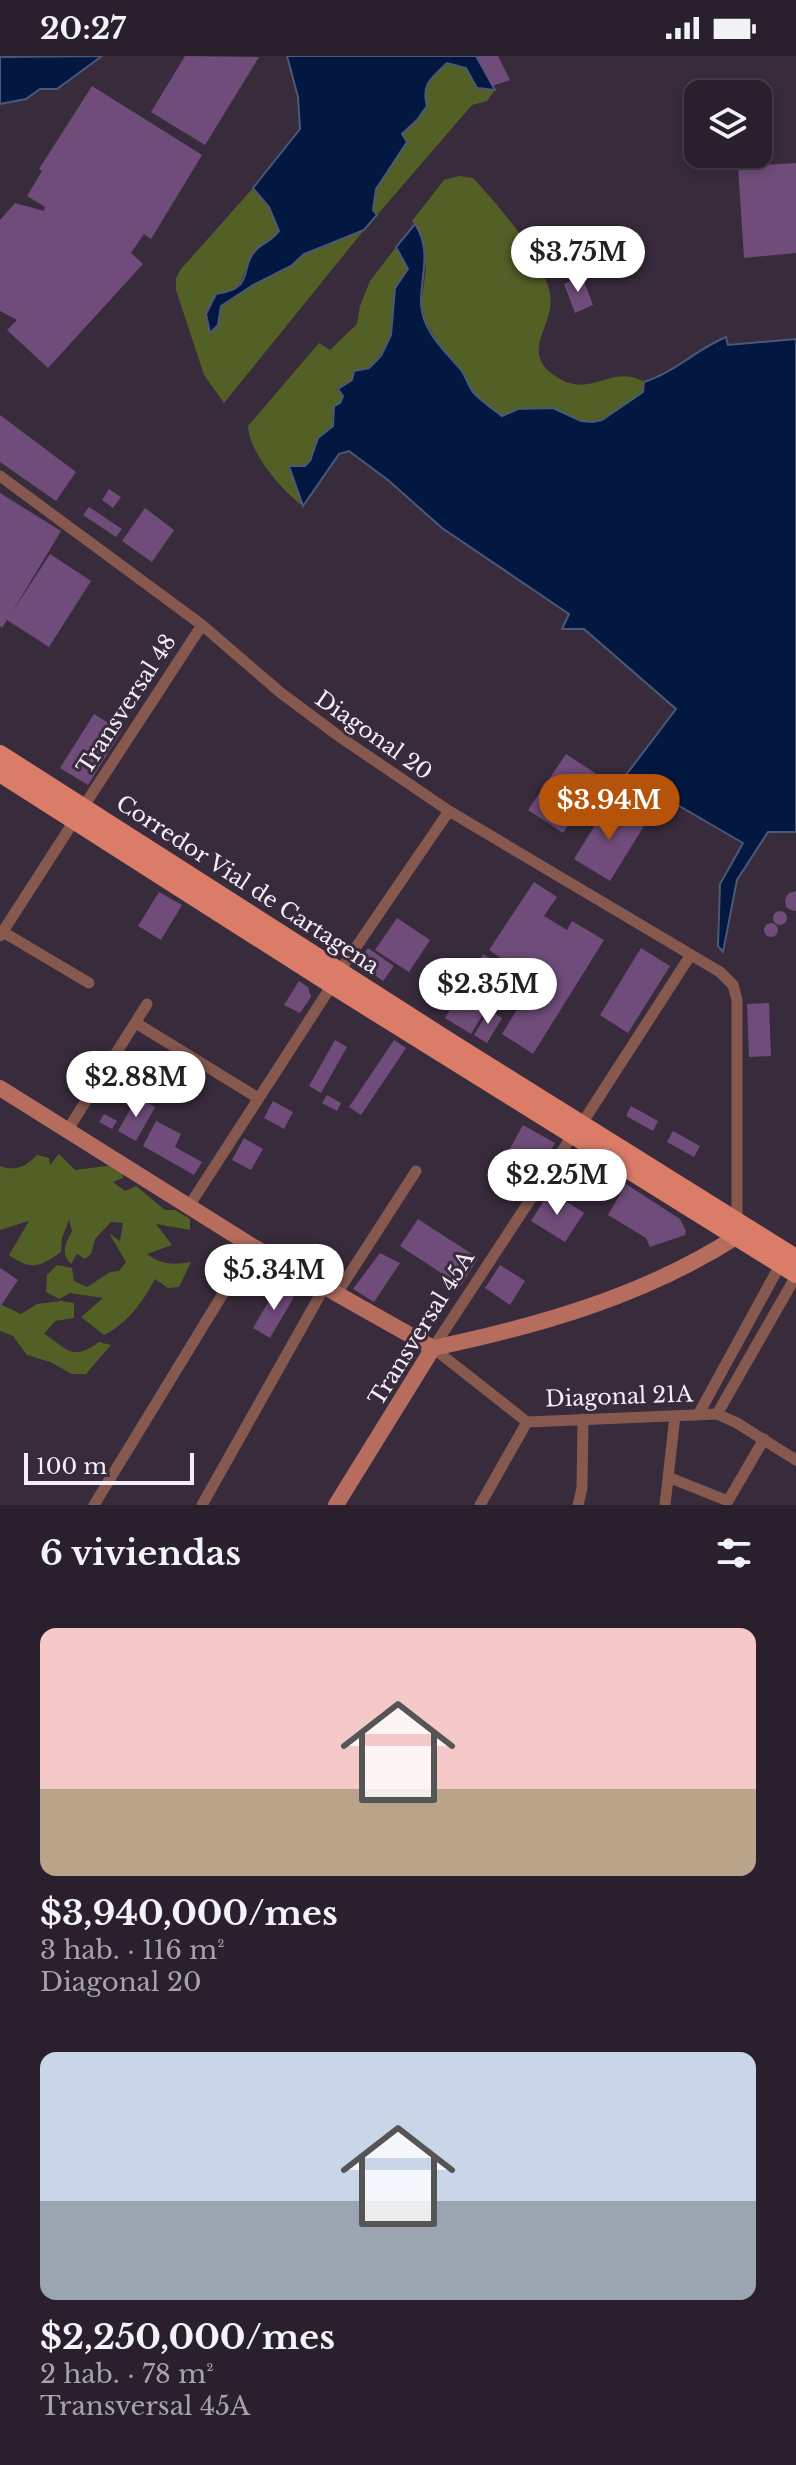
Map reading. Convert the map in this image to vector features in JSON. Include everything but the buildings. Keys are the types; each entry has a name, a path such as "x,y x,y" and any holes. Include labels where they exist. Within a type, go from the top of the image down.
{"main road":[{"name":"Corredor Vial de Cartagena","path":"0,754 79,813 736,1229 792,1268"},
{"name":"Corredor Vial de Cartagena","path":"0,773 79,813"}],"street":[{"name":"Diagonal 20","path":"0,476 202,625 281,693 449,811 720,972 733,985 737,1000 736,1229"},
{"name":"Transversal 48","path":"1,934 202,625"},
{"path":"189,1206 336,978 449,811"},
{"path":"1,934 89,983"},
{"name":"Transversal 45A","path":"336,1505 433,1348 690,956"},
{"path":"67,1131 147,1004"},
{"path":"136,1023 258,1098"},
{"name":"Diagonal 21A","path":"0,1088 252,1246 433,1348 527,1422 717,1414 796,1460"},
{"path":"202,1505 330,1291 416,1171"},
{"path":"433,1348 511,1331 586,1309 658,1279 736,1229"},
{"path":"94,1505 252,1246"},
{"path":"717,1414 792,1268"},
{"path":"698,1415 792,1268"},
{"path":"665,1505 675,1416"},
{"path":"578,1505 582,1488 583,1419"},
{"path":"480,1505 527,1422"},
{"path":"668,1477 728,1501 764,1439"}],"green space":[{"path":"447,63 466,68 477,88 495,90 487,101 472,105 377,215 373,210 376,189 407,142 401,134 427,106 427,86"},
{"path":"459,176 473,178 483,189 519,232 539,264 550,294 548,318 539,350 548,370 562,380 584,385 622,376 633,377 644,382 643,392 602,420 593,422 581,422 553,408 502,416 474,394 463,372 444,353 426,322 421,305 426,269 420,233 412,221 444,180"},
{"path":"253,188 269,207 279,231 255,252 239,284 216,294 218,325 221,306 253,285 291,266 304,254 364,230 224,403 204,375 176,290 176,278"},
{"path":"396,247 408,269 397,290 391,335 374,362 339,389 343,396 332,418 333,426 318,438 310,461 305,466 289,466 303,506 286,491 260,459 248,426 319,343 330,350 357,324 370,281"},
{"path":"59,1154 75,1170 114,1165 122,1169 123,1178 113,1182 125,1191 136,1186 165,1210 175,1210 190,1219 190,1230 156,1224 172,1245 147,1254 168,1263 191,1262 179,1287 168,1288 155,1279 134,1312 104,1335 81,1317 103,1298 70,1293 59,1299 46,1292 47,1275 57,1265 72,1268 74,1281 87,1287 110,1272 119,1271 126,1262 109,1233 120,1241 123,1223 111,1222 95,1239 91,1254 85,1259 77,1254 71,1264 65,1252 72,1231 69,1220 62,1238 61,1252 35,1265 23,1263 9,1255 29,1221 0,1230 0,1166 20,1167 37,1155 49,1158 50,1165"},
{"path":"74,1303 74,1318 55,1321 44,1334 76,1352 99,1342 111,1345 86,1374 72,1374 50,1362 27,1355 13,1336 0,1331 0,1304 21,1314 37,1304"}],"water":[{"path":"0,56 102,56 57,89 40,89 26,99 0,104"},
{"path":"287,56 476,56 495,90 477,88 466,68 447,63 427,86 427,106 402,134 407,142 376,189 373,210 377,215 364,230 304,254 291,266 221,306 218,325 210,333 206,314 216,294 229,291 242,282 252,255 279,231 269,207 253,188 300,129 298,97"},
{"path":"415,224 423,243 421,302 429,331 461,370 473,392 502,416 518,409 553,408 581,421 602,420 643,392 644,382 726,337 728,345 796,339 796,832 768,832 737,880 723,952 718,946 720,884 743,843 626,775 676,709 584,629 562,629 569,614 442,528 388,480 349,451 339,454 303,506 289,466 305,466 310,461 318,438 333,426 334,406 340,403 343,396 338,389 352,380 354,371 369,368 381,356 391,335 395,288 408,269 396,247"}]}
